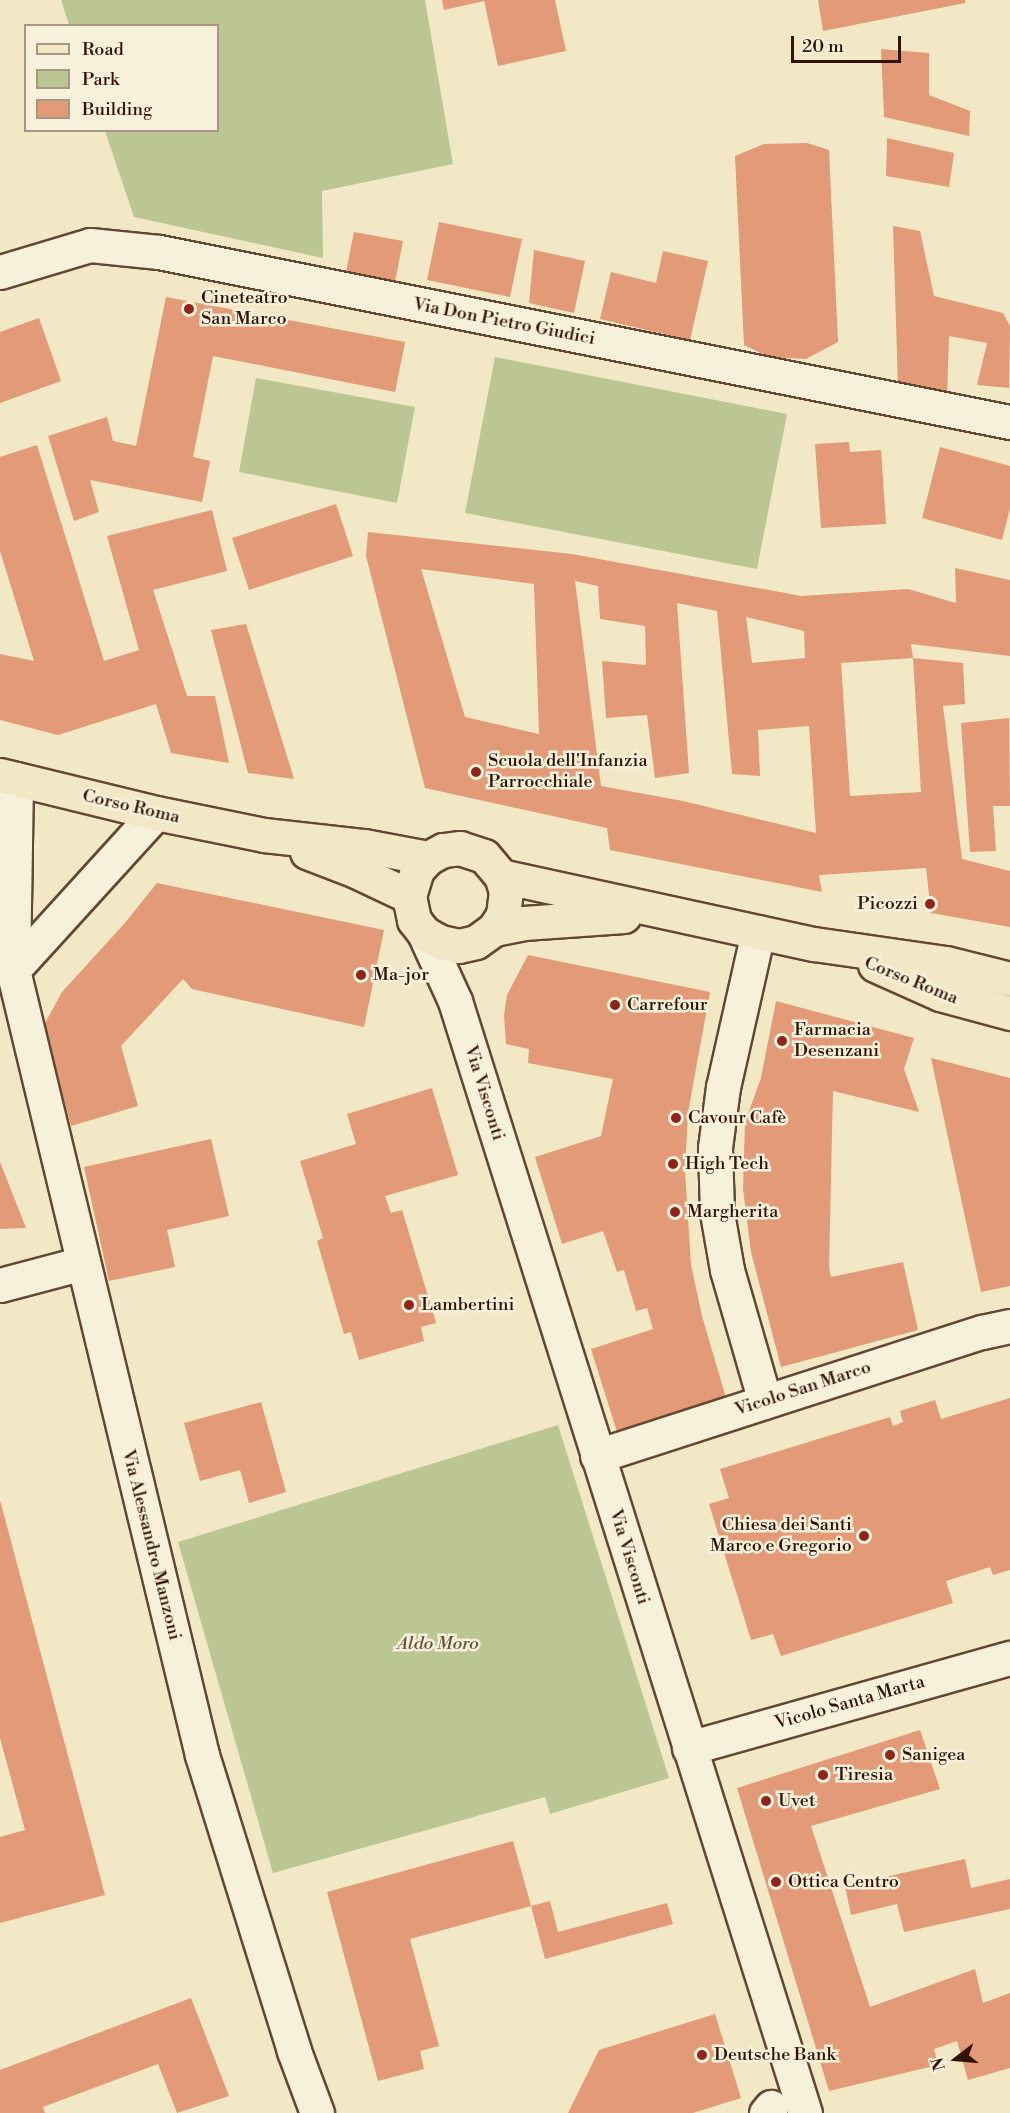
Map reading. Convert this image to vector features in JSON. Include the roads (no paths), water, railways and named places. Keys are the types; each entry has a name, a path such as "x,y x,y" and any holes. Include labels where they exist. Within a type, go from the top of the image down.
{"main road":[{"name":"Corso Roma","path":"8,777 156,813 264,835 364,846 428,858 443,850 460,848 477,852 491,862 501,876 814,944 946,963 1010,979"},
{"name":"Corso Roma","path":"264,835 356,871 409,896"},
{"path":"424,933 414,920 409,896 417,870 428,858"},
{"path":"494,929 505,905 506,892 501,876"},
{"name":"Corso Roma","path":"424,933 440,942 459,946 476,942 494,929 558,919 669,914"},
{"name":"Corso Roma","path":"814,944 889,970 940,994 1010,1013"}],"street":[{"name":"Via Don Pietro Giudici","path":"0,272 90,244 159,252 1010,422"},
{"name":"Via Alessandro Manzoni","path":"8,777 12,970 202,1755 294,2051 317,2113"},
{"path":"12,970 156,813"},
{"name":"Via Visconti","path":"455,1001 460,972 494,929"},
{"path":"758,932 730,1053 715,1148 717,1213 727,1270 765,1402"},
{"name":"Via Visconti","path":"424,933 455,1001 805,2113"},
{"path":"0,1285 83,1263"},
{"name":"Vicolo San Marco","path":"597,1456 982,1332 1010,1326"},
{"name":"Vicolo Santa Marta","path":"689,1748 1010,1658"}],"place":[{"name":"Cineteatro San Marco","path":"189,309"},
{"name":"Scuola dell'Infanzia Parrocchiale","path":"476,772"},
{"name":"Picozzi","path":"930,904"},
{"name":"Ma-jor","path":"361,975"},
{"name":"Carrefour","path":"615,1005"},
{"name":"Farmacia Desenzani","path":"782,1041"},
{"name":"Cavour Cafè","path":"676,1118"},
{"name":"High Tech","path":"673,1164"},
{"name":"Margherita","path":"675,1212"},
{"name":"Lambertini","path":"409,1305"},
{"name":"Chiesa dei Santi Marco e Gregorio","path":"864,1536"},
{"name":"Sanigea","path":"890,1755"},
{"name":"Tiresia","path":"823,1775"},
{"name":"Uvet","path":"766,1801"},
{"name":"Ottica Centro","path":"776,1882"},
{"name":"Deutsche Bank","path":"702,2055"}],"park label":[{"name":"Aldo Moro","path":"438,1644"}]}
